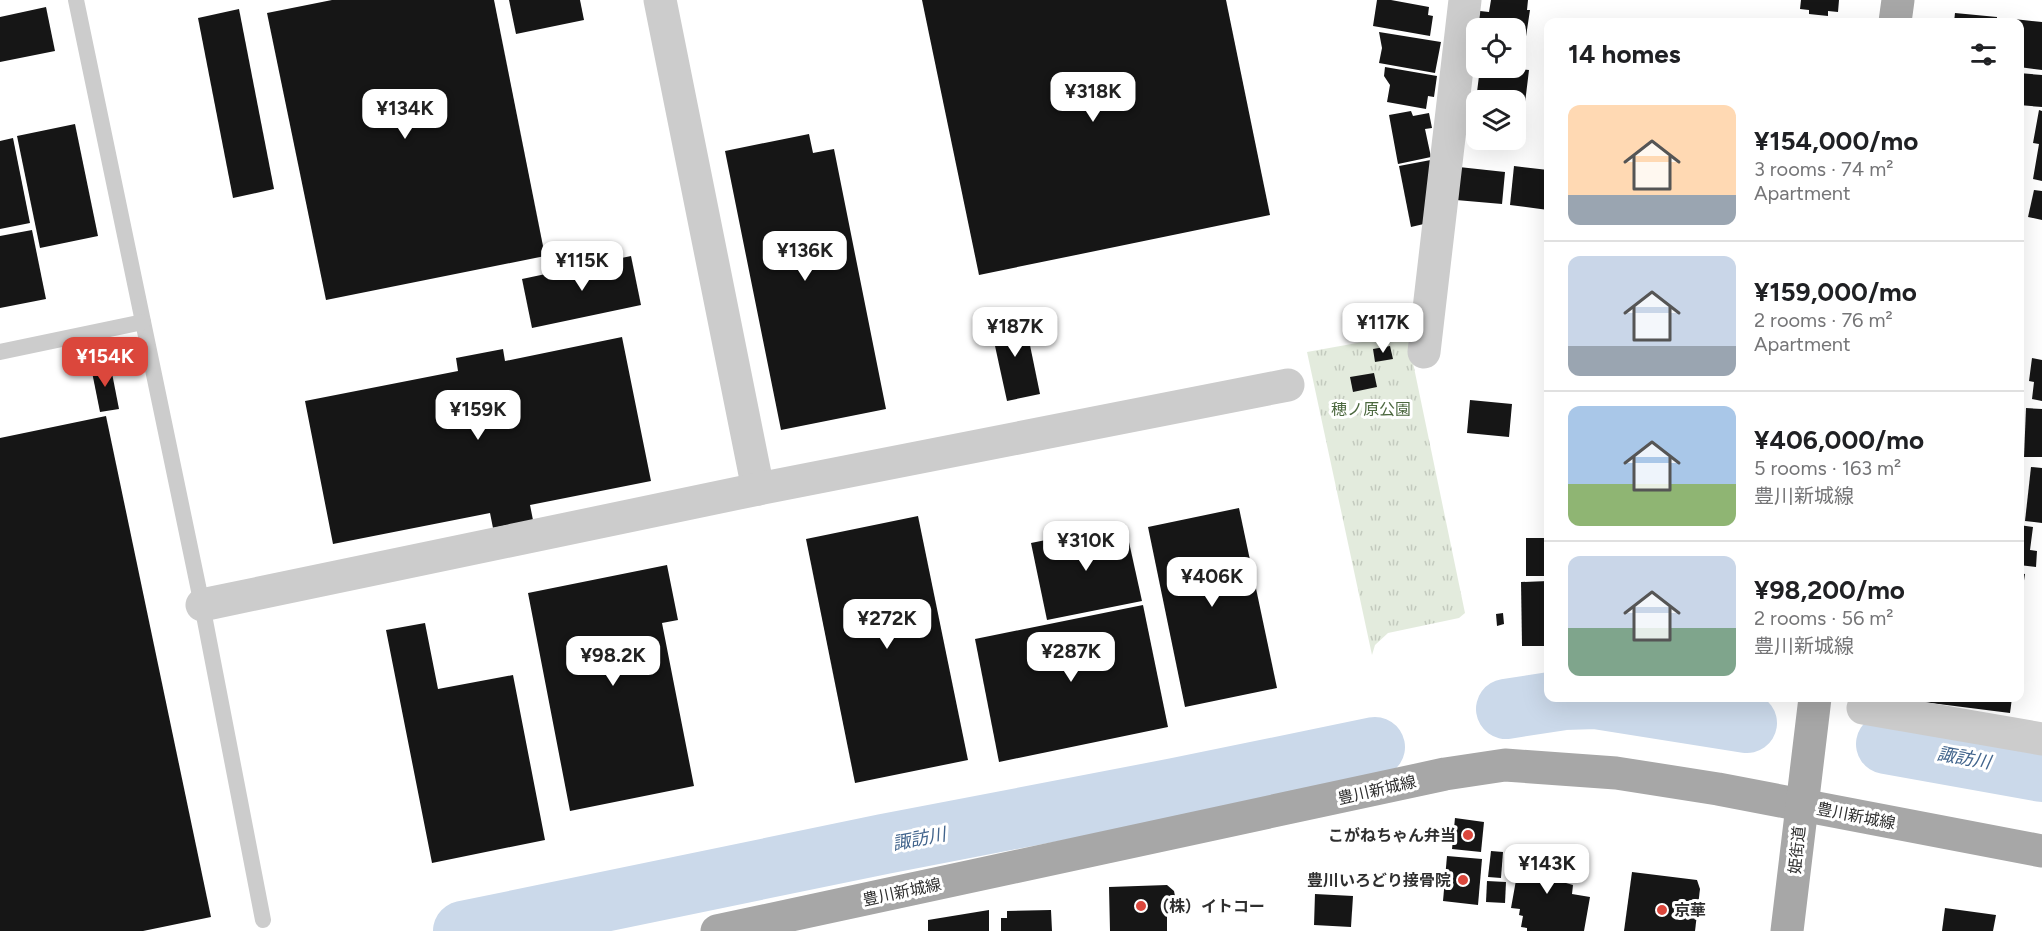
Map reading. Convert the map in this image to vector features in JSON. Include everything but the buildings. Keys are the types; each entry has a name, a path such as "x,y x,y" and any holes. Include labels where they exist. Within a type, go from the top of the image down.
{"main road":[{"path":"1896,18 1898,0"},
{"name":"姫街道","path":"1787,931 1815,702"},
{"name":"豊川新城線","path":"717,931 757,927 1444,774 1505,765 1616,772 1718,789 2042,851"}],"street":[{"path":"660,0 758,489"},
{"path":"1424,352 1465,0"},
{"path":"202,605 758,489 1288,385"},
{"path":"1863,708 2042,739"}],"lane":[{"path":"76,0 202,605 263,920"},
{"path":"0,352 143,322"}],"green space":[{"name":"穂ノ原公園","path":"1407,334 1465,613 1459,618 1388,633 1375,645 1372,655 1307,352"}],"waterway":[{"name":"諏訪川","path":"1506,709 1551,702"},
{"name":"諏訪川","path":"1615,702 1747,723"},
{"name":"諏訪川","path":"1886,744 2042,772"},
{"name":"諏訪川","path":"463,931 884,844 1375,747"}],"place":[{"name":"こがねちゃん弁当","path":"1468,835"},
{"name":"豊川いろどり接骨院","path":"1463,880"},
{"name":"（株）イトコー","path":"1141,906"},
{"name":"京華","path":"1662,910"}]}
